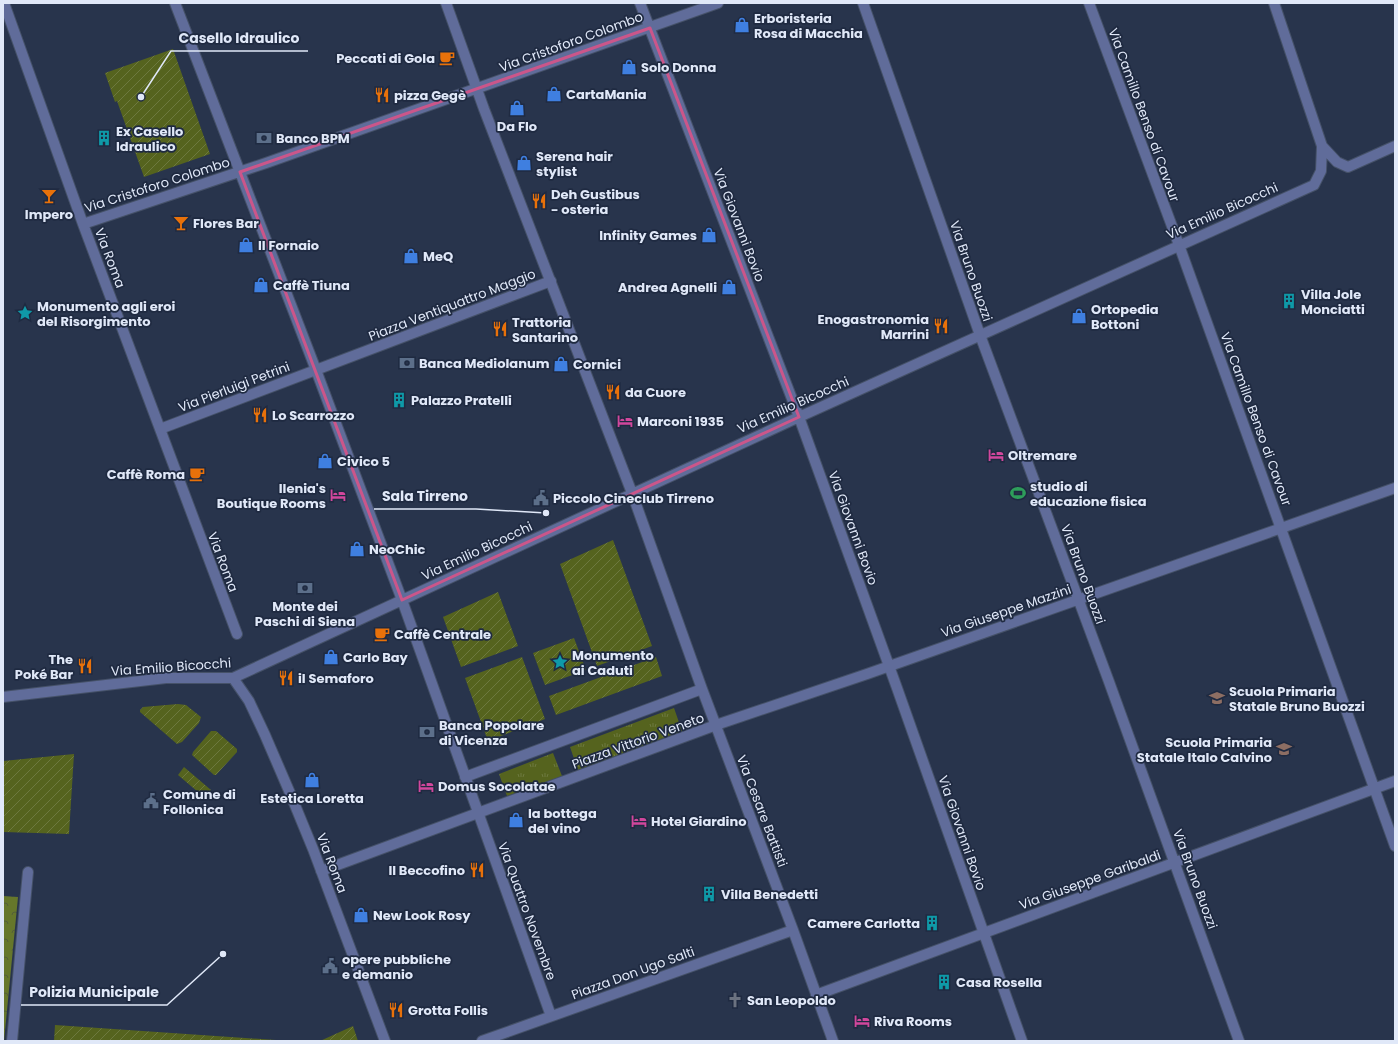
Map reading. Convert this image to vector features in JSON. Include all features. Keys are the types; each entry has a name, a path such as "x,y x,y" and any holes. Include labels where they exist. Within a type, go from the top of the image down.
{"street":[{"name":"Via Roma","path":"4,3 83,224 236,634"},
{"path":"176,3 402,600 478,814"},
{"name":"Piazza Ventiquattro Maggio","path":"316,370 551,281 477,89 446,3"},
{"name":"Via Giovanni Bovio","path":"640,3 799,417 1022,1041"},
{"name":"Via Cristoforo Colombo","path":"83,224 266,163 718,3"},
{"name":"Via Bruno Buozzi","path":"863,3 980,335 1079,600 1239,1041"},
{"name":"Via Camillo Benso di Cavour","path":"1089,3 1179,245 1395,846"},
{"path":"1274,3 1322,146 1337,162 1348,167 1395,146"},
{"name":"Via Emilio Bicocchi","path":"1026,314 1314,185 1321,171 1322,146"},
{"name":"Piazza Vittorio Veneto","path":"321,871 716,725 632,493 551,281"},
{"name":"Via Bruno Buozzi","path":"1008,322 1026,314"},
{"name":"Via Emilio Bicocchi","path":"3,697 166,678 233,678 632,493 1008,322"},
{"name":"Via Pierluigi Petrini","path":"160,429 316,370"},
{"name":"Via Giuseppe Mazzini","path":"716,725 1079,600 1395,488"},
{"name":"Via Roma","path":"233,678 249,701 265,735 321,871 385,1041"},
{"name":"Piazza Vittorio Veneto","path":"465,777 702,688"},
{"name":"Via Cesare Battisti","path":"716,725 793,930 832,1041"},
{"name":"Via Giuseppe Garibaldi","path":"816,995 1395,781"},
{"name":"Via Quattro Novembre","path":"478,814 551,1016"},
{"path":"12,1041 28,872"},
{"name":"Piazza Don Ugo Salti","path":"482,1041 793,930"}],"highlighted area":[{"path":"650,28 799,417 402,600 240,172"}],"green space":[{"path":"173,49 210,154 144,177 117,101 115,102 105,73"},
{"path":"613,540 652,646 597,666 560,564"},
{"path":"498,592 518,646 461,667 443,617"},
{"path":"574,638 586,670 545,685 533,653"},
{"path":"522,657 545,719 488,741 465,678"},
{"path":"656,657 662,676 556,715 549,696"},
{"path":"178,704 186,705 201,717 199,723 182,742 177,744 140,712 140,710 143,707"},
{"path":"674,708 682,731 578,770 570,747"},
{"path":"211,731 216,731 237,749 237,752 216,775 214,775 192,755"},
{"path":"553,753 562,776 507,796 499,774"},
{"path":"74,754 69,834 3,832 3,761"},
{"path":"184,767 211,790 205,798 178,775"},
{"path":"3,896 18,897 4,1041 3,1041"},
{"path":"55,1025 291,1041 54,1041"},
{"path":"353,1026 358,1041 320,1041"}],"place":[{"name":"Erboristeria Rosa di Macchia","path":"742,25"},
{"name":"Peccati di Gola","path":"447,58"},
{"name":"Solo Donna","path":"629,67"},
{"name":"CartaMania","path":"554,94"},
{"name":"pizza Gegè","path":"382,95"},
{"name":"Casello Idraulico","path":"141,97"},
{"name":"Da Flo","path":"517,108"},
{"name":"Ex Casello Idraulico","path":"104,138"},
{"name":"Banco BPM","path":"264,138"},
{"name":"Serena hair stylist","path":"524,163"},
{"name":"Impero","path":"49,196"},
{"name":"Deh Gustibus - osteria","path":"539,201"},
{"name":"Flores Bar","path":"181,223"},
{"name":"Infinity Games","path":"709,235"},
{"name":"Il Fornaio","path":"246,245"},
{"name":"MeQ","path":"411,256"},
{"name":"Caffè Tiuna","path":"261,285"},
{"name":"Andrea Agnelli","path":"729,287"},
{"name":"Villa Jole Monciatti","path":"1289,301"},
{"name":"Monumento agli eroi del Risorgimento","path":"25,313"},
{"name":"Ortopedia Bottoni","path":"1079,316"},
{"name":"Enogastronomia Marrini","path":"941,326"},
{"name":"Trattoria Santarino","path":"500,329"},
{"name":"Banca Mediolanum","path":"407,363"},
{"name":"Cornici","path":"561,364"},
{"name":"da Cuore","path":"613,392"},
{"name":"Palazzo Pratelli","path":"399,400"},
{"name":"Lo Scarrozzo","path":"260,415"},
{"name":"Marconi 1935","path":"625,421"},
{"name":"Oltremare","path":"996,455"},
{"name":"Civico 5","path":"325,461"},
{"name":"Caffè Roma","path":"197,474"},
{"name":"studio di educazione fisica","path":"1018,493"},
{"name":"Ilenia's Boutique Rooms","path":"338,495"},
{"name":"Piccolo Cineclub Tirreno","path":"541,498"},
{"name":"Sala Tirreno","path":"546,513"},
{"name":"NeoChic","path":"357,549"},
{"name":"Monte dei Paschi di Siena","path":"305,588"},
{"name":"Caffè Centrale","path":"382,634"},
{"name":"Carlo Bay","path":"331,657"},
{"name":"Monumento ai Caduti","path":"560,662"},
{"name":"The Poké Bar","path":"85,666"},
{"name":"il Semaforo","path":"286,678"},
{"name":"Scuola Primaria Statale Bruno Buozzi","path":"1217,698"},
{"name":"Banca Popolare di Vicenza","path":"427,732"},
{"name":"Scuola Primaria Statale Italo Calvino","path":"1284,749"},
{"name":"Estetica Loretta","path":"312,780"},
{"name":"Domus Socolatae","path":"426,786"},
{"name":"Comune di Follonica","path":"151,801"},
{"name":"la bottega del vino","path":"516,820"},
{"name":"Hotel Giardino","path":"639,821"},
{"name":"Il Beccofino","path":"477,870"},
{"name":"Villa Benedetti","path":"709,894"},
{"name":"New Look Rosy","path":"361,915"},
{"name":"Camere Carlotta","path":"932,923"},
{"name":"Polizia Municipale","path":"223,954"},
{"name":"opere pubbliche e demanio","path":"330,966"},
{"name":"Casa Rosella","path":"944,982"},
{"name":"San Leopoldo","path":"735,1000"},
{"name":"Grotta Follis","path":"396,1010"},
{"name":"Riva Rooms","path":"862,1021"}]}
